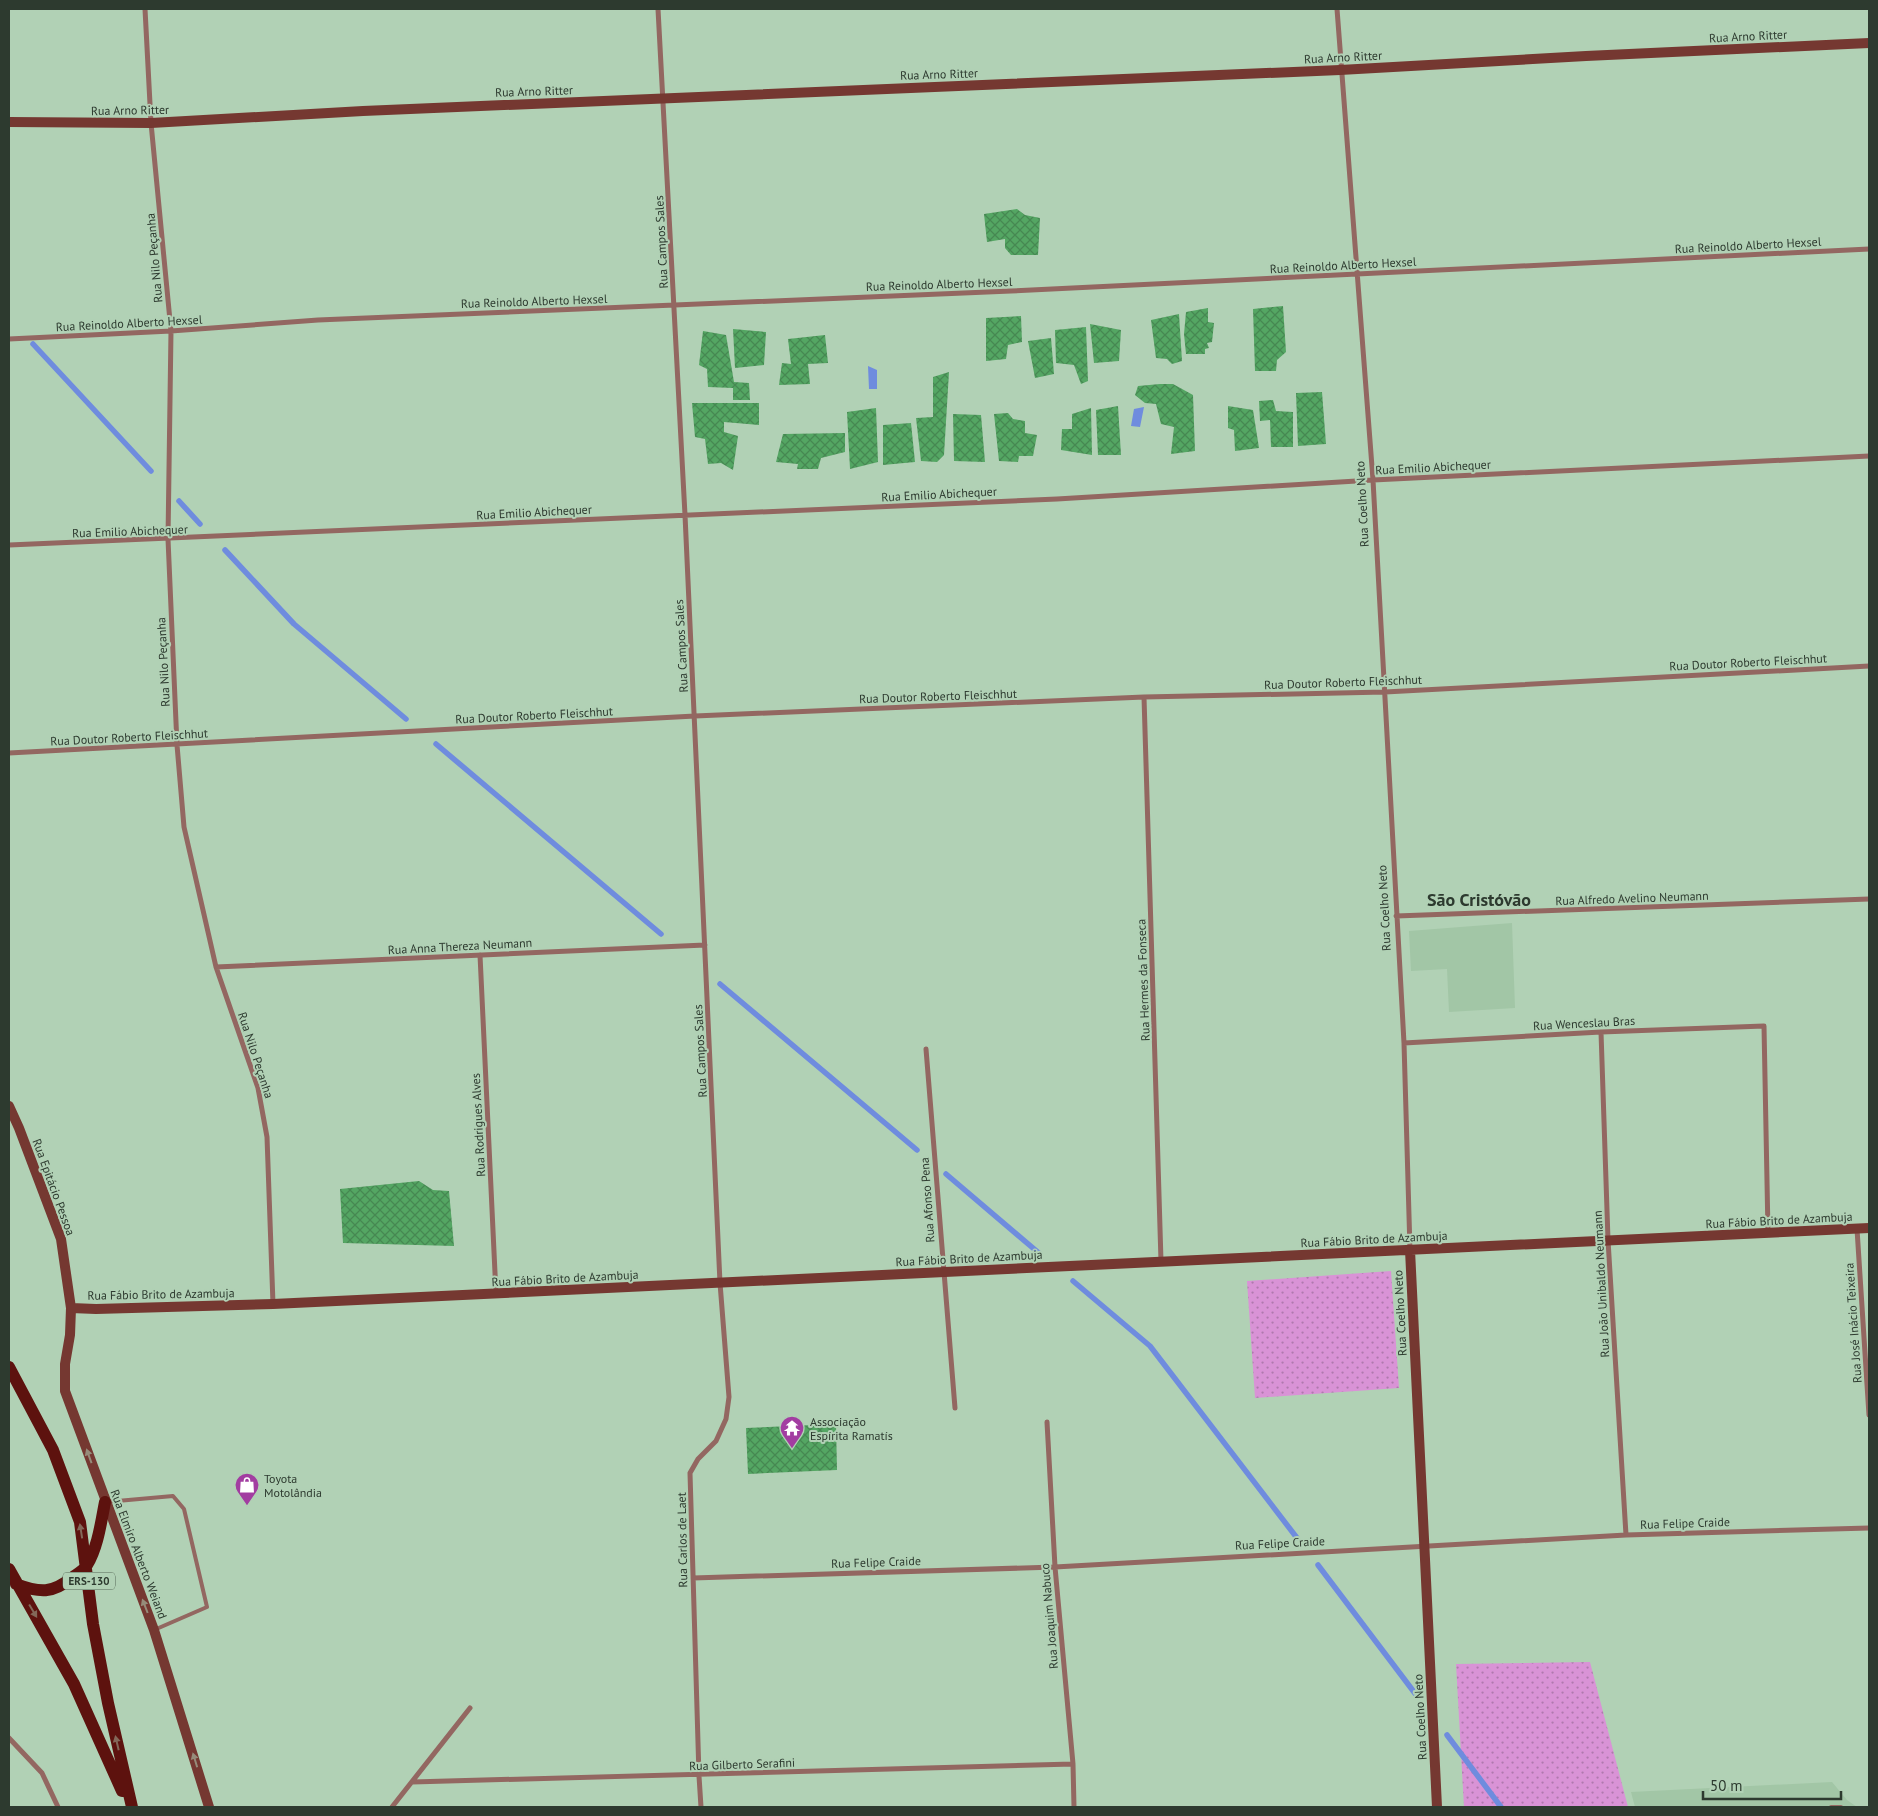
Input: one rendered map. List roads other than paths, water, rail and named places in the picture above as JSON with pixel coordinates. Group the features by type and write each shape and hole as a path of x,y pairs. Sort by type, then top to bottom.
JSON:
{"main road":[{"name":"ERS-130","path":"10,1371 53,1450 80,1522 96,1641 130,1807"},
{"path":"12,1584 34,1591 51,1590 63,1585 87,1566 94,1548 106,1502"},
{"name":"ERS-130","path":"9,1569 12,1584 74,1684 130,1807"}],"street":[{"name":"Rua Nilo Peçanha","path":"145,9 151,123 171,331 168,539 177,745 184,827 216,967 258,1088 267,1137 273,1304"},
{"name":"Rua Campos Sales","path":"658,9 695,716 720,1283"},
{"name":"Rua Coelho Neto","path":"1337,9 1340,70 1358,274 1373,480 1385,692 1404,1043 1410,1250 1437,1807"},
{"name":"Rua Arno Ritter","path":"9,122 151,123 663,98 1340,70 1596,55 1869,43"},
{"name":"Rua Reinoldo Alberto Hexsel","path":"9,339 171,331 318,320 1011,291 1869,249"},
{"name":"Rua Emilio Abichequer","path":"9,546 1047,499 1373,480 1869,456"},
{"name":"Rua Doutor Roberto Fleischhut","path":"9,753 695,716 1144,697 1385,692 1869,666"},
{"name":"Rua Hermes da Fonseca","path":"1144,697 1161,1262"},
{"name":"Rua Alfredo Avelino Neumann","path":"1396,916 1869,899"},
{"name":"Rua Anna Thereza Neumann","path":"216,967 705,945"},
{"name":"Rua Rodrigues Alves","path":"480,955 496,1294"},
{"name":"Rua Wenceslau Bras","path":"1404,1043 1601,1032 1764,1026 1768,1232"},
{"name":"Rua João Unibaldo Neumann","path":"1601,1032 1608,1240 1626,1535"},
{"name":"Rua Afonso Pena","path":"926,1049 955,1408"},
{"name":"Rua Epitácio Pessoa","path":"9,1106 61,1240 71,1308"},
{"name":"Rua Fábio Brito de Azambuja","path":"71,1308 273,1304 1869,1228"},
{"name":"Rua José Inácio Teixeira","path":"1857,1229 1869,1415"},
{"name":"Rua Carlos de Laet","path":"701,1807 698,1776 690,1473 698,1459 716,1441 726,1420 729,1396 720,1283"},
{"name":"Rua Elmiro Alberto Weiand","path":"71,1308 70,1335 64,1364 65,1391 154,1630 208,1807"},
{"name":"Rua Joaquim Nabuco","path":"1047,1422 1055,1567 1073,1764 1074,1807"},
{"name":"Rua Felipe Craide","path":"693,1578 1055,1567 1626,1535 1869,1528"},
{"path":"392,1807 470,1708"},
{"path":"9,1738 42,1773 58,1807"},
{"name":"Rua Gilberto Serafini","path":"412,1782 698,1776 1073,1764"}],"lane":[{"path":"106,1502 173,1496 184,1509 207,1607 154,1630"},
{"path":"1831,1807 1841,1807"}],"water":[{"path":"868,366 877,370 877,389 869,389"},
{"path":"1144,407 1140,427 1131,426 1134,409"}],"waterway":[{"path":"33,344 151,471"},
{"path":"179,501 200,524"},
{"path":"225,550 294,624 406,719"},
{"path":"436,744 661,934"},
{"path":"720,984 917,1150"},
{"path":"946,1174 1040,1254"},
{"path":"1073,1281 1150,1346 1297,1538"},
{"path":"1318,1565 1417,1696"},
{"path":"1447,1735 1501,1807"}],"place":[{"name":"Associação Espírita Ramatís","path":"792,1449"},
{"name":"Toyota Motolândia","path":"247,1506"}],"district":[{"name":"São Cristóvão","path":"1479,899"}]}
